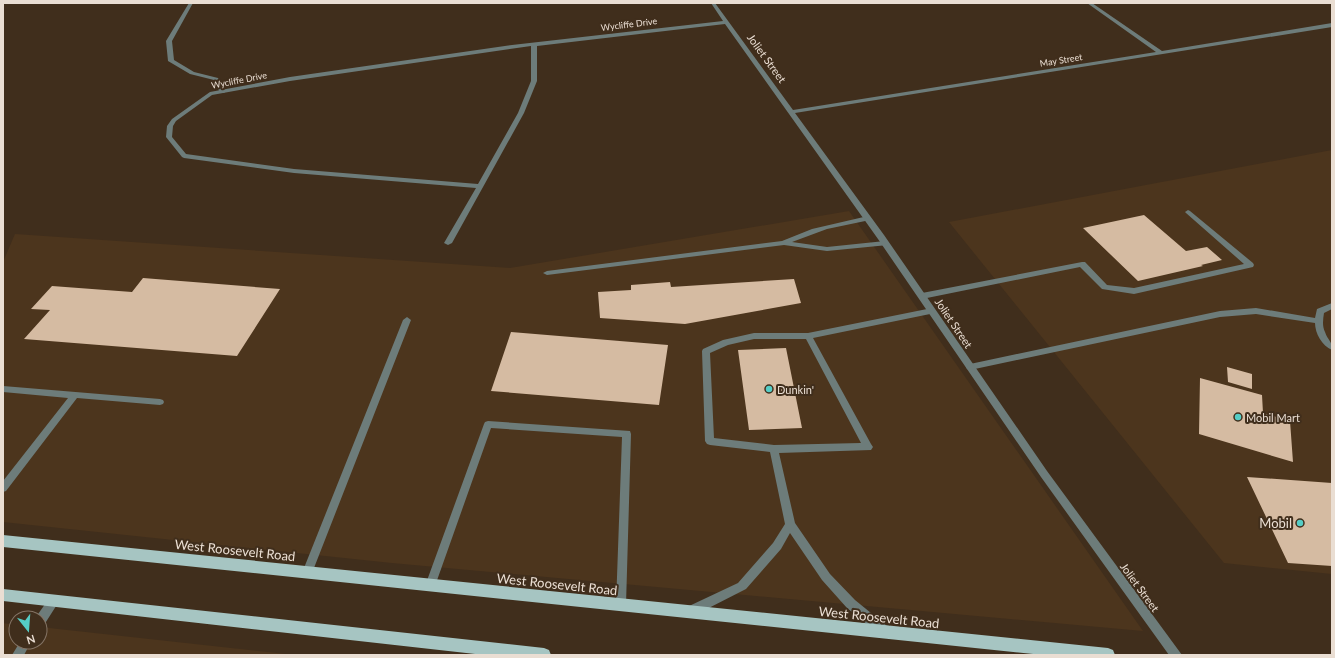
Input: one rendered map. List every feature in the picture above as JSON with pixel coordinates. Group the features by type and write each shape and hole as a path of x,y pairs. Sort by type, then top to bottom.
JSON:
{"main road":[{"name":"West Roosevelt Road","path":"3,541 1108,655"},
{"path":"3,595 544,655"}],"street":[{"path":"191,3 169,41 171,61 192,73 216,79 222,92"},
{"name":"Joliet Street","path":"713,3 868,218 1044,474 1176,655"},
{"path":"1089,3 1162,53"},
{"name":"Wycliffe Drive","path":"480,186 324,175 248,166 184,156 169,137 170,126 174,120 210,94 298,78 534,44 727,22"},
{"name":"May Street","path":"792,112 1332,25"},
{"path":"448,243 521,114 534,81 534,44"},
{"path":"922,296 1082,264 1105,287 1134,291 1250,264 1188,212"},
{"path":"784,244 799,235 815,230 868,218"},
{"path":"547,273 784,244 827,249 885,243"},
{"path":"1332,306 1320,311 1317,324 1323,339 1332,347"},
{"path":"808,336 868,447 774,449 710,441 706,351 726,342 754,336 808,336 932,311"},
{"path":"970,367 1220,314 1256,311 1318,321"},
{"path":"307,573 407,320"},
{"path":"3,390 160,402"},
{"path":"3,488 74,396"},
{"path":"430,586 488,424 627,434 621,605"},
{"path":"774,449 790,524 826,577 851,604 885,632"},
{"path":"690,612 742,586 776,546 790,524"},
{"path":"47,610 54,600"}],"shaded area":[{"path":"1332,150 1332,574 1224,563 949,222"},
{"path":"849,211 1143,631 392,563 3,522 3,262 15,234 510,268"},
{"path":"3,623 8,624 8,650 48,650 48,628 295,655 3,655"}],"building":[{"path":"1144,215 1186,251 1207,247 1222,260 1201,265 1203,266 1138,281 1083,228"},
{"path":"143,278 280,289 237,356 24,339 50,310 31,309 52,286 132,292"},
{"path":"794,279 801,303 685,324 600,318 598,292 631,290 631,285 670,282 671,287"},
{"path":"511,332 668,345 659,405 491,391"},
{"name":"Dunkin'","path":"786,348 802,428 749,430 738,350"},
{"path":"1227,367 1252,374 1252,389 1228,382"},
{"name":"Mobil Mart","path":"1200,378 1262,395 1263,413 1290,421 1293,462 1199,434"},
{"name":"Mobil","path":"1247,477 1332,483 1332,566 1288,563"}],"place":[{"name":"Dunkin'","path":"769,389"},
{"name":"Mobil Mart","path":"1238,417"},
{"name":"Mobil","path":"1300,523"}]}
